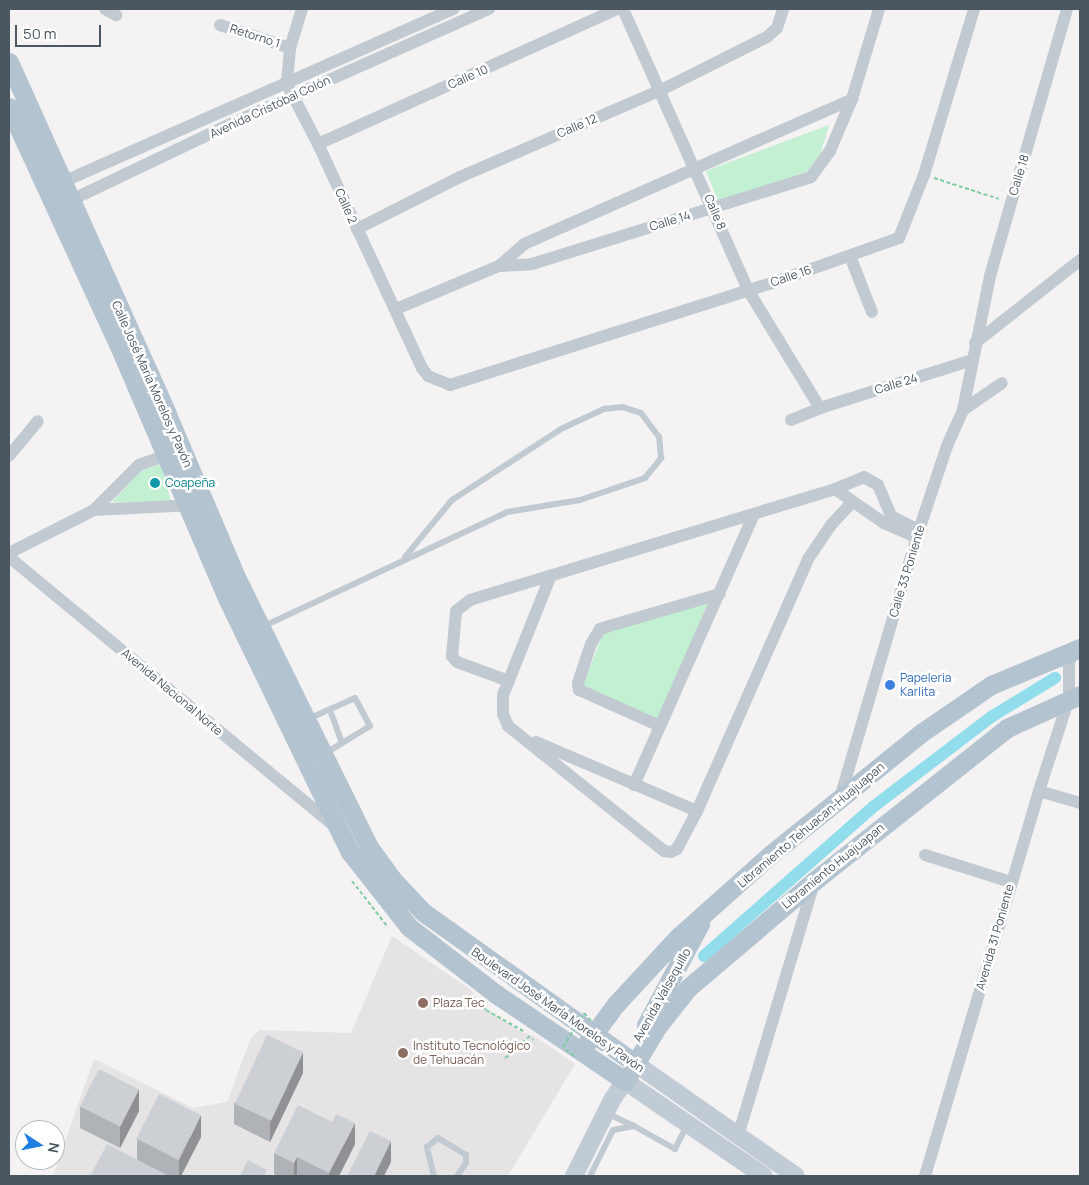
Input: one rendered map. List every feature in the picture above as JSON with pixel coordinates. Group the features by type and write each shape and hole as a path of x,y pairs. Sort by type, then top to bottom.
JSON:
{"main road":[{"name":"Calle José María Morelos y Pavón","path":"9,62 53,186"},
{"name":"Calle José María Morelos y Pavón","path":"9,107 62,205 174,452 194,504 252,630 336,828"},
{"name":"Calle José María Morelos y Pavón","path":"252,630 308,719 350,813"},
{"name":"Libramiento Tehuacan-Huajuapan","path":"578,1054 593,1028 658,956 770,855 969,698 991,685 1076,650"},
{"name":"Libramiento Huajuapan","path":"632,1061 688,988 814,881 1007,728 1073,693"},
{"name":"Boulevard José María Morelos y Pavón","path":"350,813 392,879 423,912 593,1028 632,1061 796,1176"},
{"name":"Boulevard José María Morelos y Pavón","path":"336,828 364,872 409,927 578,1054 621,1078 764,1176"},
{"name":"Avenida Valsequillo","path":"621,1078 632,1061 673,975 706,914"},
{"path":"673,975 688,988"},
{"path":"574,1176 609,1107 612,1088 621,1078"}],"street":[{"path":"287,84 290,48 302,9"},
{"name":"Avenida Cristóbal Colón","path":"62,205 294,95 489,9"},
{"name":"Calle 10","path":"318,144 618,9"},
{"name":"Calle 8","path":"623,9 696,169 748,290 820,408"},
{"name":"Calle 12","path":"357,229 460,177 659,91 767,37 777,28 783,9"},
{"name":"Calle 14","path":"499,266 532,264 811,177 830,151 852,99 879,9"},
{"name":"Calle 16","path":"450,385 748,290 900,238 924,175 974,9"},
{"name":"Calle 18","path":"976,343 1011,202 1068,9"},
{"path":"449,11 452,25"},
{"name":"Avenida Cristóbal Colón","path":"53,186 449,11"},
{"name":"Retorno 1","path":"220,25 290,48"},
{"name":"Calle 2","path":"287,84 318,144 422,368 428,376 450,385"},
{"name":"Calle 14","path":"396,309 499,266 524,244 852,99"},
{"path":"850,256 872,312"},
{"path":"976,343 1080,260"},
{"name":"Calle 33 Poniente","path":"840,799 859,726 918,534 947,446 963,410 976,343"},
{"name":"Calle 24","path":"791,420 820,408 972,360"},
{"path":"963,410 1002,383"},
{"path":"9,456 38,421"},
{"path":"9,553 94,510 139,465 174,452"},
{"path":"509,681 456,662 452,656 456,611 470,600 869,478 878,485 888,520"},
{"path":"835,489 852,502 918,534"},
{"path":"551,575 503,695 503,714 508,726 664,851 677,849 697,811 808,560 830,526 852,502"},
{"path":"94,510 194,504"},
{"path":"634,785 754,514"},
{"name":"Avenida Nacional Norte","path":"9,557 336,828"},
{"path":"660,726 579,690 578,683 591,644 600,629 719,594"},
{"path":"1073,693 1076,650"},
{"name":"Avenida 31 Poniente","path":"924,1176 1039,790 1073,693"},
{"path":"521,736 697,811"},
{"path":"1039,790 1080,803"},
{"path":"925,855 1012,882"},
{"path":"738,1136 814,881"}],"lane":[{"path":"252,630 405,557 507,512 580,500 645,478 661,458 659,437 641,413 623,407 604,409 562,429 452,500 405,557"},
{"path":"308,719 355,698 370,726 325,754"},
{"path":"330,710 342,743"},
{"path":"609,1107 634,1126 675,1149 687,1123"},
{"path":"590,1176 613,1130 634,1126"},
{"path":"434,1176 427,1147 438,1138 466,1155 466,1163 457,1176"}],"path":[{"path":"924,175 1011,202"},
{"path":"578,1054 563,1047 584,1013 593,1028"}],"shaded area":[{"name":"Instituto Tecnológico de Tehuacán","path":"392,936 471,990 481,1006 522,1032 536,1037 575,1064 508,1176 53,1176 55,1170 65,1170 65,1142 94,1059 193,1108 227,1102 250,1040 259,1030 351,1033"}],"green space":[{"path":"829,125 816,169 718,201 706,171"},
{"path":"161,464 171,501 144,504 112,502 141,471"},
{"path":"709,600 658,722 582,688 604,631"}],"building":[{"path":"267,1035 303,1052 271,1121 235,1104"},
{"path":"99,1069 139,1089 120,1127 80,1106"},
{"path":"159,1094 201,1115 178,1160 136,1139"},
{"path":"298,1105 332,1122 336,1114 355,1123 329,1173 297,1157 294,1163 274,1153"},
{"path":"370,1131 391,1141 374,1176 347,1176"},
{"path":"107,1144 169,1176 90,1176"},
{"path":"248,1160 267,1170 264,1176 240,1176"}],"waterway":[{"path":"704,956 873,807 991,717 1055,678"}],"place":[{"name":"Coapeña","path":"155,483"},
{"name":"Papeleria Karlita","path":"890,685"},
{"name":"Plaza Tec","path":"423,1003"},
{"name":"Instituto Tecnológico de Tehuacán","path":"403,1053"}]}
